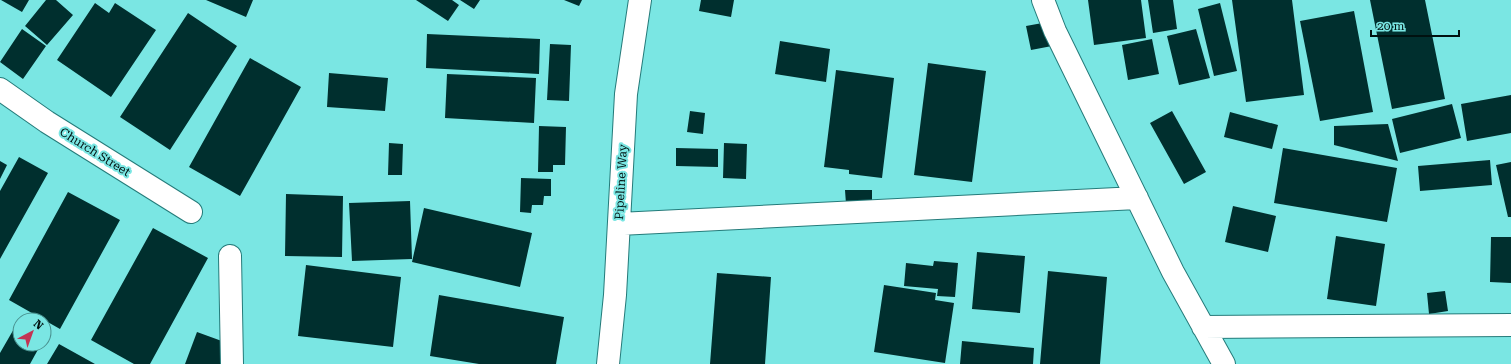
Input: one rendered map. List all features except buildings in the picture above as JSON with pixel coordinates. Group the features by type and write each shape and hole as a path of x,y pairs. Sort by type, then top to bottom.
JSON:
{"street":[{"name":"Pipeline Way","path":"608,364 615,296 626,94 640,0"},
{"path":"1043,0 1055,31 1173,272 1224,364"},
{"name":"Church Street","path":"0,90 47,122 191,212"},
{"path":"619,224 1137,198"},
{"path":"230,256 232,364"},
{"path":"1203,326 1511,325"}]}
